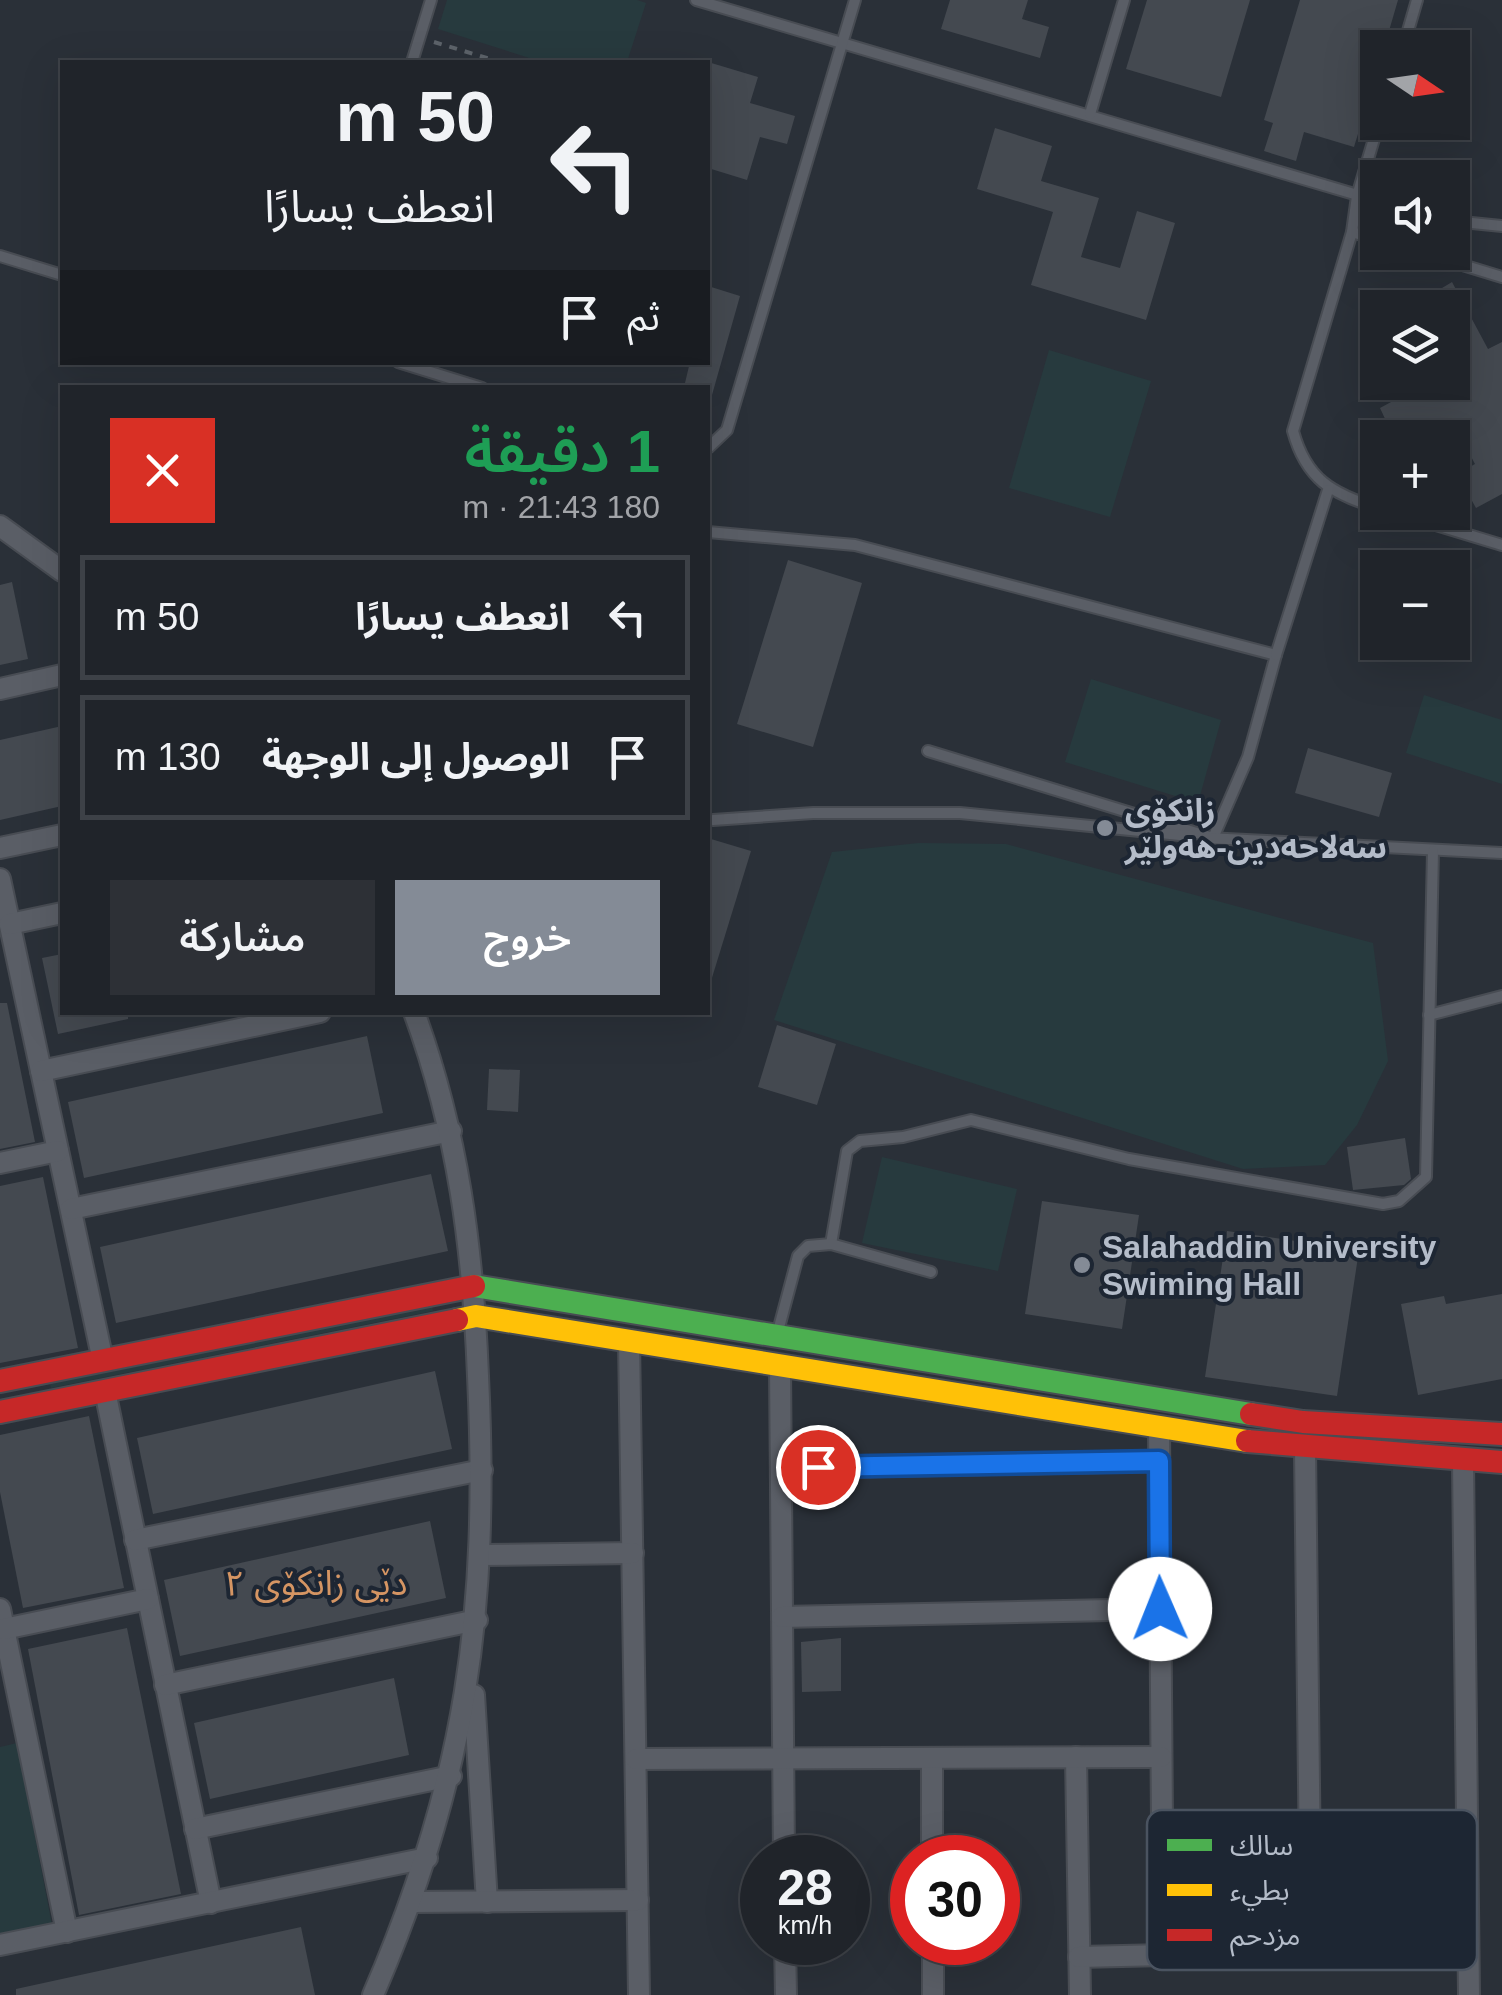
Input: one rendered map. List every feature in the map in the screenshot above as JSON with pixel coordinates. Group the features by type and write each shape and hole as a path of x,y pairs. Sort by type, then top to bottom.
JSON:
{"street":[{"path":"3,530 60,569"},
{"path":"0,689 60,675"},
{"path":"0,848 60,836"},
{"path":"0,879 104,1360"},
{"path":"10,924 60,913"},
{"path":"41,1071 306,1015"},
{"path":"373,1995 413,1902 451,1776 477,1620 482,1554 474,1286 451,1131 415,1015"},
{"path":"71,1209 451,1131"},
{"path":"0,1163 58,1151"},
{"path":"0,1382 474,1286 1303,1422 1502,1434"},
{"path":"0,1412 476,1316 1304,1449 1502,1462"},
{"path":"630,1340 639,1995"},
{"path":"780,1366 784,1835"},
{"path":"28,1376 34,1405"},
{"path":"1029,1406 1036,1378"},
{"path":"105,1391 211,1902"},
{"path":"1159,1428 1162,1810"},
{"path":"1304,1449 1309,1810"},
{"path":"781,1468 1159,1461"},
{"path":"1462,1461 1466,1810"},
{"path":"136,1540 482,1470"},
{"path":"482,1554 633,1553"},
{"path":"67,1932 2,1619 148,1599"},
{"path":"782,1616 1160,1609"},
{"path":"165,1685 477,1620"},
{"path":"471,1658 487,1902"},
{"path":"0,1719 22,1715"},
{"path":"1076,1757 1080,1995"},
{"path":"636,1759 1162,1757"},
{"path":"932,1758 932,1835"},
{"path":"195,1829 451,1776"},
{"path":"0,1945 427,1858"},
{"path":"413,1902 638,1900"},
{"path":"1080,1957 1147,1955"},
{"path":"785,1965 786,1995"},
{"path":"933,1965 933,1995"},
{"path":"1468,1970 1469,1995"}],"lane":[{"path":"413,60 431,0"},
{"path":"696,0 1360,197"},
{"path":"710,446 726,430 855,0"},
{"path":"1090,114 1124,0"},
{"path":"1408,30 1417,0"},
{"path":"1360,502 1328,490 1300,456 1292,431 1352,232 1357,196 1374,140"},
{"path":"1470,223 1502,226"},
{"path":"1352,232 1360,234"},
{"path":"0,256 60,274"},
{"path":"1470,267 1502,277"},
{"path":"408,365 472,385"},
{"path":"1214,838 1248,757 1328,490"},
{"path":"1452,530 1502,545"},
{"path":"710,532 856,546 1276,654"},
{"path":"928,751 1214,838"},
{"path":"713,820 813,813 960,813 1214,838 1502,853"},
{"path":"831,1244 846,1151 860,1142 971,1120 1129,1159 1383,1204 1399,1201 1426,1177 1433,852"},
{"path":"1430,1015 1502,996"},
{"path":"777,1336 798,1256 808,1246 831,1244 931,1272"}],"path":[{"path":"420,38 493,60"}],"green space":[{"path":"447,0 646,3 628,60 536,60 438,29"},
{"path":"1049,350 1151,381 1110,517 1009,488"},
{"path":"1091,679 1221,720 1198,803 1065,762"},
{"path":"1424,695 1502,720 1502,784 1406,753"},
{"path":"919,843 1006,844 1373,943 1388,1061 1357,1125 1325,1165 1243,1169 774,1020 832,852"},
{"path":"882,1157 1017,1189 998,1271 862,1243"},
{"path":"432,1306 433,1311 51,1388 50,1384"},
{"path":"17,1743 53,1930 0,1941 0,1747"}],"building":[{"path":"950,0 1028,0 1022,19 1049,27 1040,58 941,29"},
{"path":"1147,0 1250,0 1221,97 1126,69"},
{"path":"1300,0 1398,0 1389,30 1360,30 1360,127 1354,147 1304,132 1296,161 1264,151 1273,123 1264,120"},
{"path":"710,63 758,77 750,103 795,116 787,144 760,137 747,180 710,169"},
{"path":"995,128 1052,146 1041,181 1099,198 1081,257 1120,268 1137,211 1175,223 1146,320 1031,285 1053,212 977,189"},
{"path":"1452,282 1456,290 1439,290"},
{"path":"710,287 740,296 712,395 710,385 685,383 689,365 710,365"},
{"path":"1470,316 1488,349 1502,342 1502,494 1476,508 1470,497 1470,467 1475,464 1470,455 1470,420 1386,420 1380,408 1395,400 1470,400"},
{"path":"788,560 862,583 813,747 737,724"},
{"path":"12,582 28,659 0,665 0,585"},
{"path":"60,726 60,806 0,820 0,740"},
{"path":"1308,748 1392,773 1379,817 1295,793"},
{"path":"711,839 751,851 711,981 710,981"},
{"path":"60,954 60,1015 128,1015 128,1019 58,1034 42,958"},
{"path":"0,1003 7,1003 35,1142 0,1149"},
{"path":"777,1025 836,1044 817,1105 758,1087"},
{"path":"367,1036 383,1113 84,1178 68,1102"},
{"path":"489,1069 520,1070 518,1112 487,1110"},
{"path":"1405,1138 1411,1179 1404,1185 1353,1190 1347,1147"},
{"path":"431,1174 448,1251 116,1323 100,1247"},
{"path":"43,1177 78,1348 0,1363 0,1186"},
{"name":"Salahaddin University Swiming Hall","path":"1042,1201 1139,1215 1122,1329 1025,1314"},
{"path":"1227,1231 1359,1250 1337,1396 1205,1377"},
{"path":"1502,1294 1502,1379 1418,1395 1401,1304 1444,1296 1446,1304"},
{"path":"435,1371 452,1449 153,1514 137,1438"},
{"path":"89,1416 124,1588 23,1608 0,1492 0,1435"},
{"path":"430,1521 446,1598 180,1656 164,1580"},
{"path":"127,1628 181,1894 79,1915 28,1649"},
{"path":"841,1638 841,1691 802,1692 801,1642"},
{"path":"394,1678 409,1755 210,1799 194,1723"},
{"path":"301,1927 315,1995 16,1995 16,1989"}],"traffic: fast":[{"path":"474,1286 1251,1414"}],"traffic: slow":[{"path":"457,1320 476,1316 1247,1441"}],"traffic: jam":[{"path":"0,1381 474,1286"},
{"path":"0,1412 457,1320"},
{"path":"1251,1414 1303,1422 1502,1434"},
{"path":"1247,1441 1502,1462"}],"place":[{"name":"زانکۆی سەلاحەدین-هەولێر","path":"1105,828"},
{"name":"Salahaddin University Swiming Hall","path":"1082,1265"}],"district":[{"name":"دێی زانکۆی ٢","path":"316,1582"}],"route":[{"path":"818,1467 1159,1461 1160,1609"}]}
